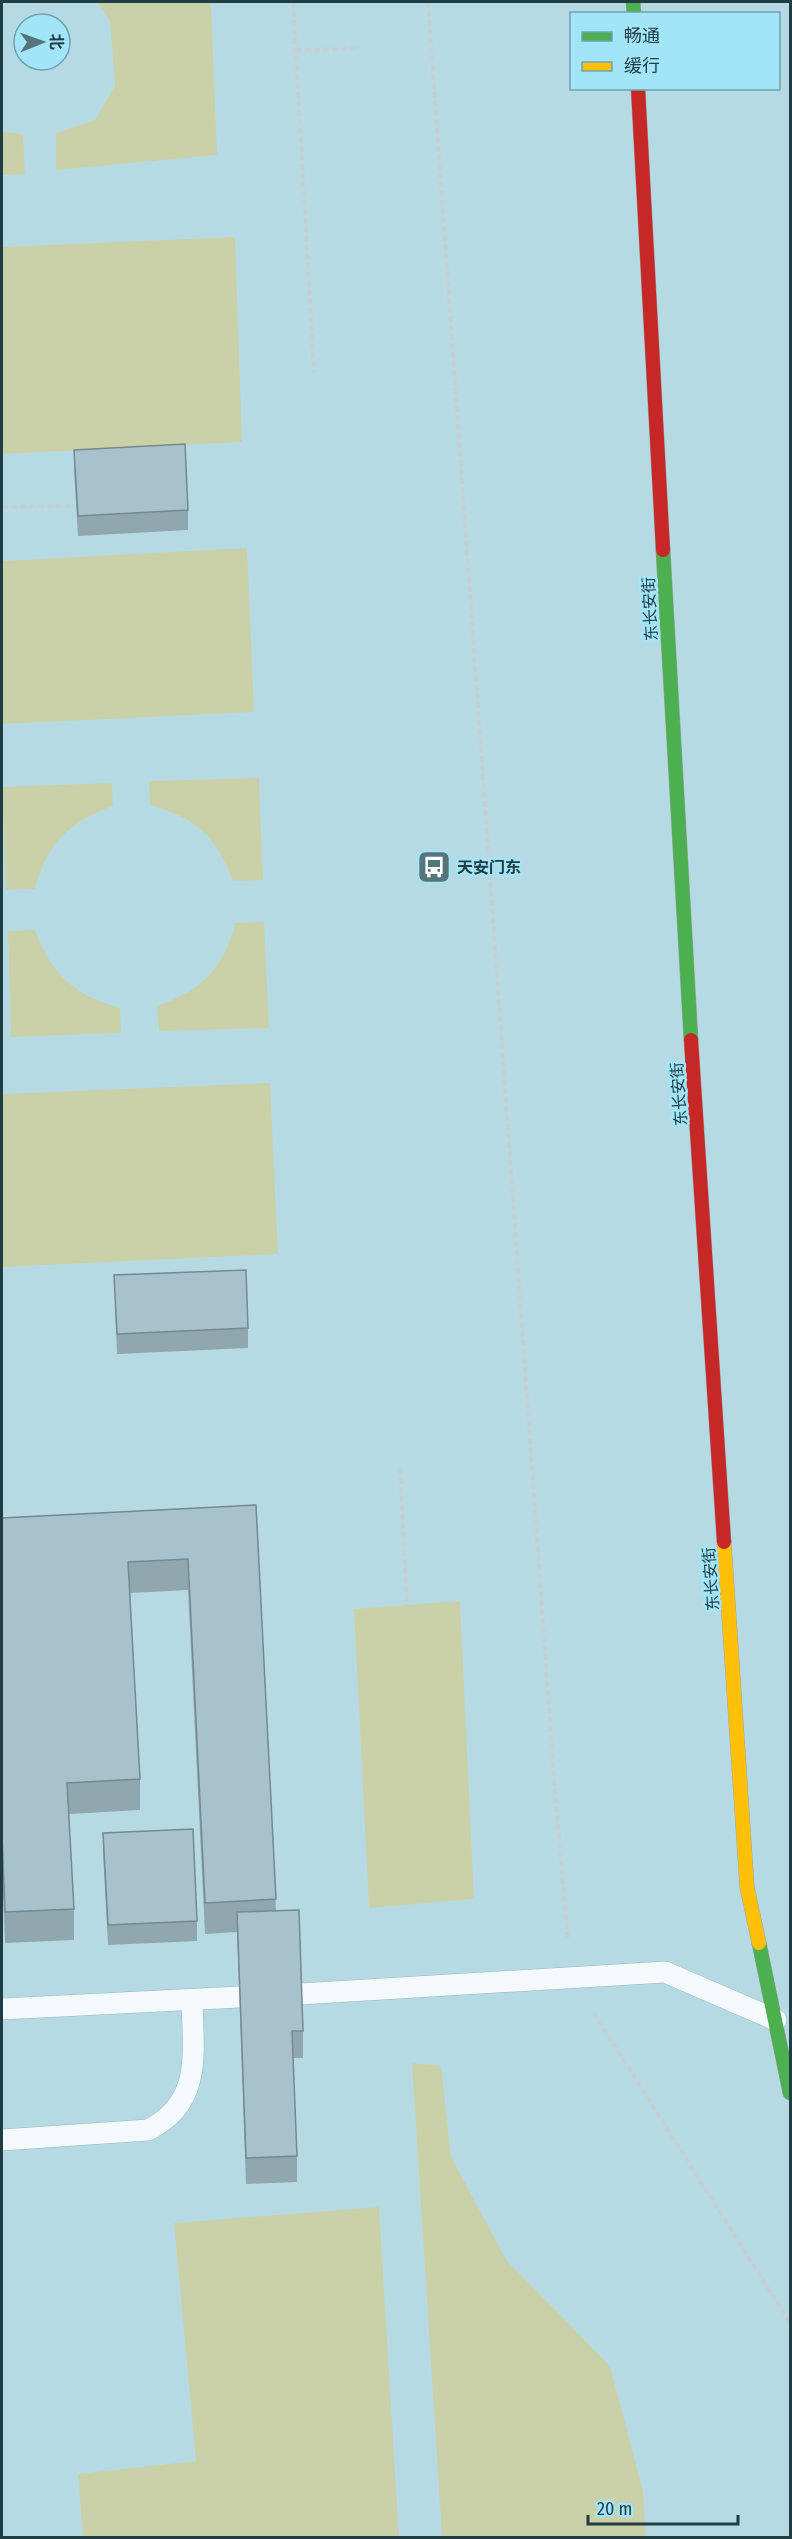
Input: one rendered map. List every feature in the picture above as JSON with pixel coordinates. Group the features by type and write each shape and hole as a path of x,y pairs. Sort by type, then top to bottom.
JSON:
{"highway":[{"name":"东长安街","path":"638,90 679,851 747,1887 790,2093"}],"lane":[{"path":"300,1994 665,1972 776,2020"},
{"path":"2,2009 239,1997"},
{"path":"2,2140 148,2130 163,2123 182,2103 190,2081 193,2056 192,2000"}],"path":[{"path":"293,2 314,372"},
{"path":"428,2 555,1792 572,1978 790,2323"},
{"path":"296,50 360,48"},
{"path":"2,507 74,506"},
{"path":"400,1469 407,1605"}],"green space":[{"path":"97,2 211,2 217,155 56,170 56,133 95,120 115,86 110,21"},
{"path":"2,132 23,134 25,174 2,175"},
{"path":"235,237 242,442 2,454 2,247"},
{"path":"247,548 254,712 2,724 2,561"},
{"path":"259,778 263,880 233,881 219,852 202,831 180,816 150,805 149,781"},
{"path":"112,783 113,806 84,819 62,836 46,859 35,889 6,890 2,787"},
{"path":"264,922 269,1028 159,1031 157,1006 187,993 208,976 224,953 236,923"},
{"path":"35,930 49,959 67,981 90,997 120,1008 121,1033 11,1037 8,931"},
{"path":"270,1083 278,1254 2,1267 2,1094"},
{"path":"460,1601 474,1899 369,1908 354,1609"},
{"path":"412,2063 441,2066 451,2157 507,2261 610,2366 643,2491 646,2537 442,2537"},
{"path":"379,2207 399,2537 83,2537 78,2474 196,2461 174,2223"}],"building":[{"path":"185,444 188,510 78,516 74,450"},
{"path":"246,1270 248,1328 117,1334 114,1275"},
{"path":"256,1505 276,1899 205,1903 188,1559 128,1562 140,1779 67,1783 74,1909 5,1912 2,1834 2,1518"},
{"path":"193,1829 197,1921 108,1925 103,1833"},
{"path":"299,1910 303,2031 292,2031 297,2156 246,2158 237,1912"}],"traffic: fast":[{"path":"633,2 634,12"},
{"path":"663,550 691,1040"},
{"path":"759,1943 790,2093"}],"traffic: slow":[{"path":"724,1542 747,1887 759,1943"}],"traffic: jam":[{"path":"638,90 663,550"},
{"path":"691,1040 724,1542"}],"place":[{"name":"天安门东","path":"434,867"}]}
